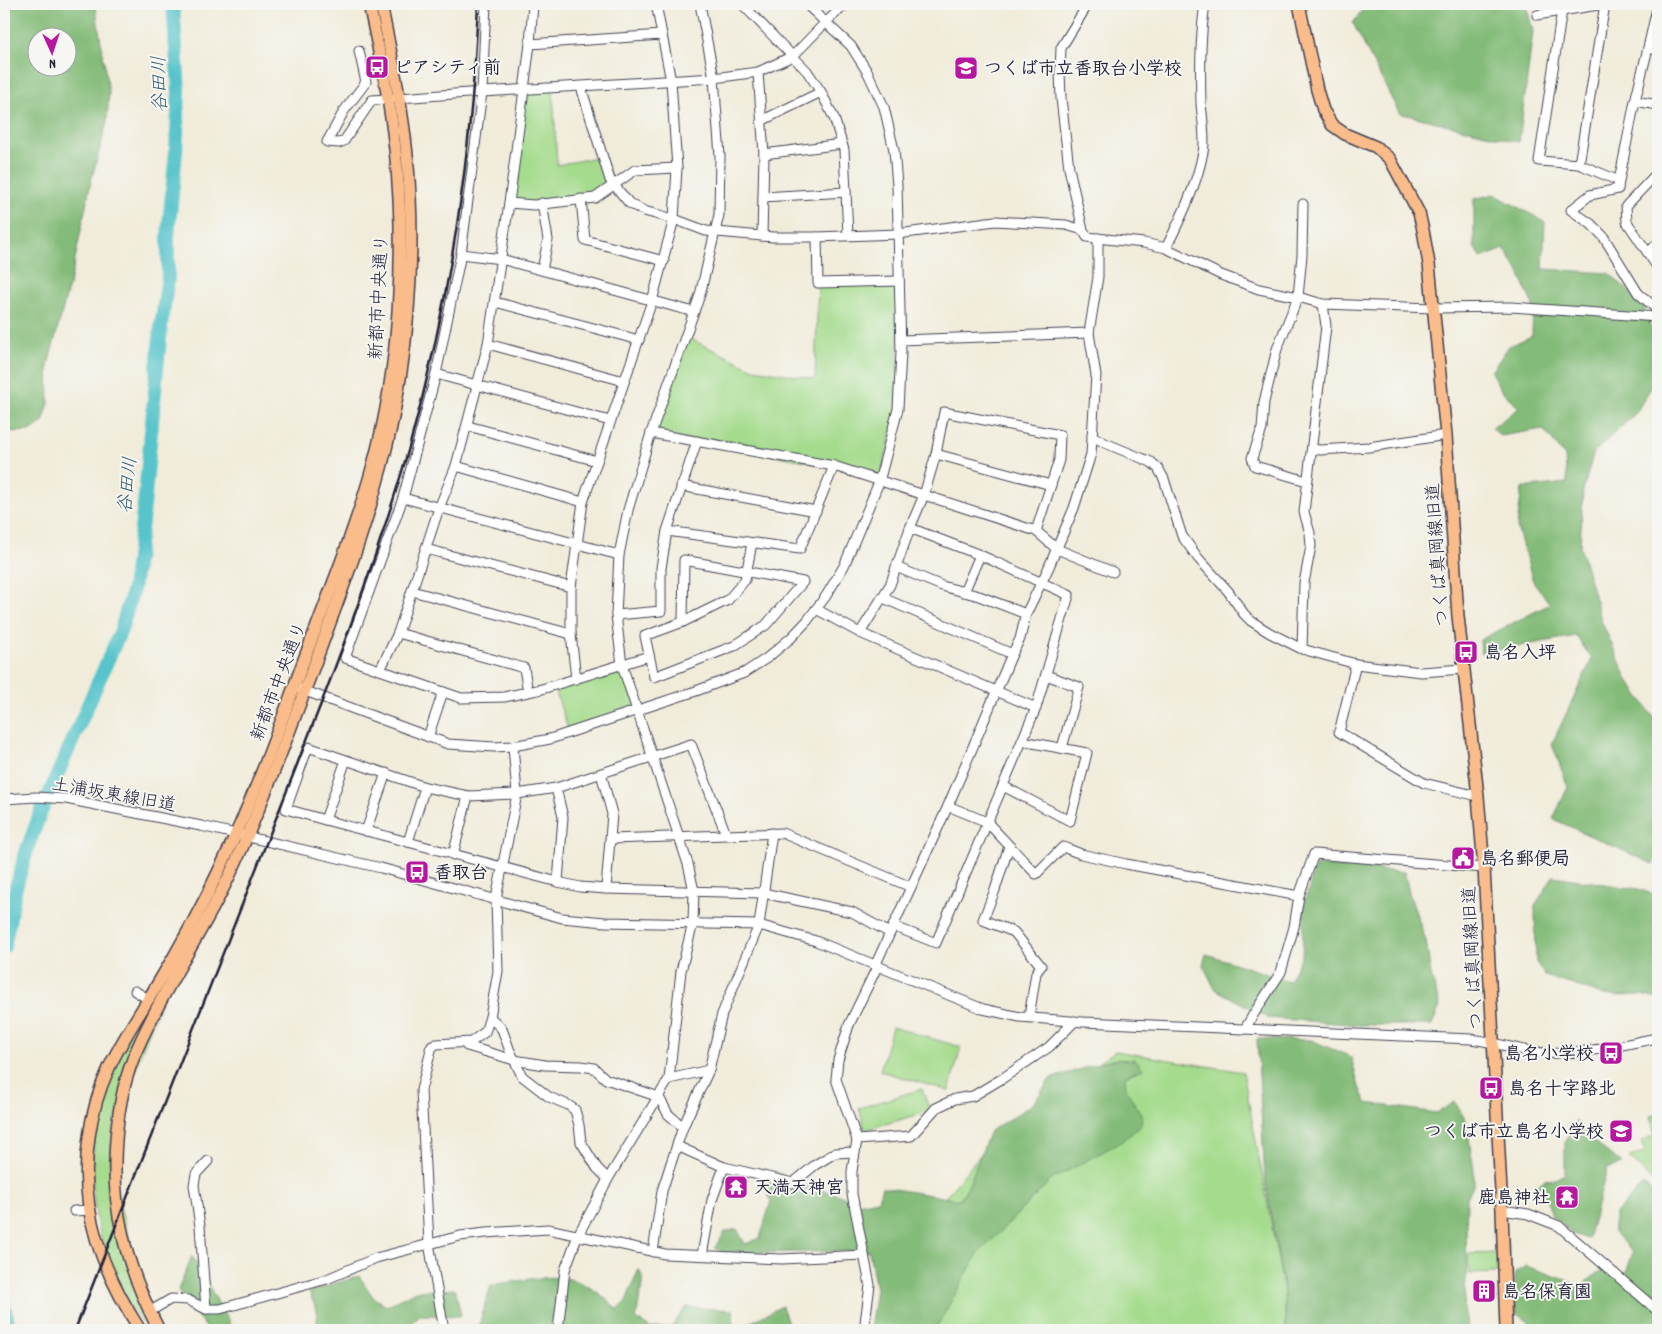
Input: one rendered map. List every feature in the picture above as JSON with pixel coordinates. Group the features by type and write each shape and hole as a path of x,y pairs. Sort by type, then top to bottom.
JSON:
{"main road":[{"name":"新都市中央通り","path":"369,4 394,98"},
{"name":"新都市中央通り","path":"159,1330 149,1312 122,1233 118,1211 115,1157 118,1122 124,1087 136,1049 220,896 241,835 300,689 374,463 385,414 397,323 400,247 394,98 381,4"},
{"name":"つくば真岡線旧道","path":"1299,4 1316,90 1327,118 1332,125 1345,134 1384,152 1390,159 1419,214 1424,230 1446,435 1455,578 1484,868 1494,1042 1506,1330"},
{"name":"新都市中央通り","path":"140,1330 119,1296 106,1269 90,1210 87,1155 95,1105 101,1084 114,1054 148,1000 241,835"}],"street":[{"path":"486,4 482,92 460,254 436,374 403,498 345,658 461,698 504,697 528,692 649,656"},
{"path":"380,670 398,633 439,508 456,466 488,344 524,90 533,4"},
{"path":"576,679 570,634 571,587 583,502 652,301 674,219 677,168 671,81 656,4"},
{"path":"558,1330 565,1270 578,1235 608,1179 669,1079 682,971 693,923 694,891 679,837 622,665 616,615 618,555 628,510 651,433 700,295 719,215 720,156 714,78 700,4"},
{"path":"742,4 807,71 821,92 834,118 842,144 848,236"},
{"path":"300,689 448,744 494,747 513,746 550,739 637,711 744,673 767,658 792,637 816,609 844,566 880,482 898,409 901,340 894,150 884,107 868,73 851,46 806,4"},
{"path":"359,51 366,82 344,112 327,142 339,143 344,141 372,100 714,78 758,72 793,56 846,4"},
{"path":"1088,4 1061,48 1060,72 1069,168 1083,230 1087,237 1144,243 1166,248 1221,275 1259,289 1323,304 1433,308 1511,307 1658,317"},
{"path":"1166,248 1178,225 1196,178 1204,150 1200,79 1204,4"},
{"path":"1537,15 1561,7 1605,4 1579,164"},
{"path":"1658,4 1635,101 1618,189 1590,196 1571,210 1591,224 1603,236 1638,293 1658,310"},
{"path":"1561,7 1539,161 1579,164 1619,181"},
{"path":"530,44 662,35"},
{"path":"1648,48 1658,50"},
{"path":"758,72 764,154 762,236"},
{"path":"581,87 610,180 628,203 706,231 762,236 848,236 898,234 995,221 1066,225 1083,230"},
{"path":"761,121 821,92"},
{"path":"1635,101 1658,105"},
{"path":"764,154 842,144"},
{"path":"509,203 534,205 595,198 635,170 677,168"},
{"path":"1658,172 1626,206 1627,222 1658,268"},
{"path":"763,197 846,192"},
{"path":"581,199 585,240 664,261"},
{"path":"542,204 548,240 542,270"},
{"path":"1303,204 1302,255 1298,297 1277,349 1264,402 1262,429 1252,458 1255,466 1307,481"},
{"path":"817,237 818,283 899,281"},
{"path":"864,1330 870,1285 852,1194 852,1171 857,1140 836,1079 838,1060 849,1025 948,806 1020,639 1026,614 1057,549 1084,478 1091,454 1096,375 1090,333 1098,277 1098,238"},
{"path":"1648,253 1658,242"},
{"path":"460,254 501,260 542,270 694,312"},
{"path":"495,302 639,340"},
{"path":"1302,649 1304,583 1311,546 1310,533 1304,512 1326,326 1323,304"},
{"path":"901,340 1090,333"},
{"path":"488,344 624,381"},
{"path":"436,374 610,421"},
{"path":"860,633 883,598 924,495 936,454 944,412 1060,436 1059,460 1036,531"},
{"path":"468,426 597,461"},
{"path":"651,433 834,466 1036,531 1057,549 1113,572"},
{"path":"1312,449 1369,447 1446,435"},
{"path":"1092,436 1151,462 1158,468 1164,479 1182,536 1198,558 1228,591 1244,614 1270,634 1302,649 1356,664 1421,672 1464,669"},
{"path":"616,615 661,611 661,568 667,531 697,442"},
{"path":"936,454 1051,485"},
{"path":"456,466 583,502"},
{"path":"667,531 800,549 834,466"},
{"path":"681,486 816,511"},
{"path":"403,498 618,555"},
{"path":"726,834 691,744 556,788 517,794 468,796 425,787 308,747 286,808 453,855 580,887 763,893 852,912 892,929 936,943 1036,708 1069,595 980,555 910,528"},
{"path":"683,622 682,588 684,560 747,570 803,582 766,625 734,646 654,676 645,636 683,622 728,600 745,580 747,570 752,543"},
{"path":"426,549 571,587"},
{"path":"964,592 980,555"},
{"path":"896,567 942,586 1026,614"},
{"path":"412,591 570,634"},
{"path":"883,598 1012,654"},
{"path":"816,609 860,633 1036,708"},
{"path":"398,633 524,668 528,692"},
{"path":"1356,664 1339,732 1424,783 1478,796"},
{"path":"1046,675 1079,687 1062,748"},
{"path":"428,737 443,692"},
{"path":"1003,786 1070,821 1087,753 1022,740"},
{"path":"444,1330 429,1243 421,1090 431,1047 436,1044 471,1042 485,1032 490,1017 498,971 496,899 517,794 513,746"},
{"path":"325,820 346,760"},
{"path":"366,831 386,773"},
{"path":"601,773 612,814 606,889"},
{"path":"408,842 425,787"},
{"path":"556,788 562,817 558,882"},
{"path":"453,855 468,796"},
{"name":"土浦坂東線旧道","path":"4,799 36,797 66,799 241,835 381,868 562,918 759,925 816,941 972,1006 1029,1017 1075,1021 1461,1039 1494,1042 1523,1051 1560,1053 1658,1038"},
{"path":"948,806 987,822 1036,874 1063,847 1081,854 1126,864 1299,896"},
{"path":"653,1252 662,1191 683,1127 708,1070 722,1014 759,925 772,833"},
{"path":"610,839 782,833 911,887"},
{"path":"1010,846 983,920 1014,932 1041,966 1036,973 1029,1017"},
{"path":"1245,1029 1281,972 1294,927 1299,896 1314,854 1484,868"},
{"path":"135,991 148,1000"},
{"path":"490,1017 502,1029 522,1076 549,1097 575,1110 581,1142 597,1168 608,1179"},
{"path":"857,1140 910,1136 936,1108 955,1099 973,1096 1003,1078 1048,1047 1075,1021"},
{"path":"463,1042 467,1046 514,1060 545,1065 594,1068 606,1079 659,1097 668,1114 683,1127"},
{"path":"669,1079 708,1070"},
{"path":"677,1146 724,1167 793,1183 815,1165 835,1153 855,1152"},
{"path":"206,1309 200,1226 194,1185 196,1174 208,1161"},
{"path":"702,1255 712,1200 724,1167"},
{"path":"74,1211 90,1210"},
{"path":"1502,1210 1528,1214 1559,1226 1658,1311"},
{"path":"149,1312 171,1299 188,1300 206,1309 220,1309 327,1279 376,1258 412,1250 429,1243 460,1236 512,1231 548,1230 665,1254 782,1259 864,1255"}],"green space":[{"path":"4,4 95,4 109,93 107,122 91,181 72,274 48,365 49,403 43,422 30,431 4,432 7,334"},
{"path":"1368,4 1526,4 1533,31 1519,142 1399,113 1353,23"},
{"path":"553,88 557,165 603,156 614,185 595,198 509,203 524,90"},
{"path":"1494,194 1545,222 1543,269 1609,273 1643,304 1654,337 1658,375 1636,413 1594,452 1583,490 1580,547 1602,623 1628,680 1658,724 1658,855 1653,864 1553,819 1568,787 1552,744 1592,659 1576,636 1481,653 1480,640 1550,604 1533,581 1517,527 1522,488 1567,483 1565,456 1543,429 1500,436 1492,428 1519,408 1501,390 1491,372 1509,346 1532,336 1533,306 1518,270 1504,249 1481,258 1474,247 1474,199"},
{"path":"899,281 898,409 879,482 834,466 651,433 684,336 754,369 815,379 818,283"},
{"path":"622,665 637,711 569,733 554,686"},
{"path":"1316,865 1404,872 1410,896 1426,941 1431,975 1440,1006 1432,1025 1361,1025 1268,1018 1215,989 1203,965 1206,954 1289,981 1302,956 1304,904"},
{"path":"1553,876 1638,889 1658,896 1658,999 1641,995 1604,995 1545,976 1536,962 1535,906"},
{"path":"169,979 112,1131 110,1172 155,1330 146,1330 126,1299 113,1272 98,1226 92,1178 93,1154 104,1091 109,1076 128,1038"},
{"path":"892,1027 961,1047 949,1091 880,1071"},
{"path":"1257,1039 1311,1040 1351,1057 1359,1087 1366,1103 1437,1113 1455,1102 1466,1121 1474,1170 1474,1183 1467,1198 1467,1264 1464,1309 1468,1330 1286,1330 1284,1292 1265,1179"},
{"path":"1115,1051 1243,1072 1284,1292 1286,1330 900,1330 909,1242 998,1133"},
{"path":"1135,1059 1143,1069 1125,1076 1126,1089 1142,1116 1141,1125 1124,1140 1051,1180 977,1255 935,1330 870,1330 876,1289 869,1251 724,1253 715,1248 725,1232 737,1229 745,1244 760,1238 771,1201 765,1187 776,1172 858,1204 878,1200 882,1187 960,1200 970,1182 990,1131 1033,1104 1050,1079 1109,1060"},
{"path":"922,1089 930,1111 865,1130 859,1108"},
{"path":"1658,1115 1658,1187 1629,1157 1645,1153 1641,1141 1655,1135 1650,1116"},
{"path":"1576,1121 1592,1140 1622,1164 1607,1169 1588,1239 1573,1234 1552,1216 1546,1198 1533,1190 1544,1180 1556,1179 1565,1174 1565,1141"},
{"path":"1644,1184 1658,1199 1658,1330 1530,1330 1529,1322 1516,1313 1515,1273 1526,1266 1583,1286 1602,1271 1626,1274 1633,1252 1614,1233 1614,1214"},
{"path":"1497,1253 1498,1273 1469,1274 1468,1254"},
{"path":"192,1256 233,1330 208,1330 178,1290"},
{"path":"639,1269 643,1279 636,1319 650,1328 672,1327 686,1307 733,1310 734,1330 489,1330 486,1325 479,1325 491,1285 533,1279 564,1278 579,1282 592,1289 618,1310 626,1301"},
{"path":"359,1276 373,1297 386,1306 416,1291 455,1289 461,1316 420,1315 404,1330 315,1330 318,1313 309,1292"},
{"path":"782,1306 790,1330 736,1330"}],"water":[{"path":"4,1276 16,1330 10,1330 8,1323"}],"waterway":[{"name":"谷田川","path":"4,947 16,887 28,846 41,812 121,630 133,589 144,506 161,327 168,277 168,236 176,151 179,92 173,4"}],"railway":[{"path":"75,1330 326,691 371,569 401,475 437,336 457,226 470,115 478,4"}],"place":[{"name":"ピアシティ前","path":"377,67"},
{"name":"つくば市立香取台小学校","path":"966,68"},
{"name":"島名入坪","path":"1466,652"},
{"name":"島名郵便局","path":"1463,858"},
{"name":"香取台","path":"417,872"},
{"name":"島名小学校","path":"1611,1053"},
{"name":"島名十字路北","path":"1491,1088"},
{"name":"つくば市立島名小学校","path":"1621,1131"},
{"name":"天満天神宮","path":"736,1187"},
{"name":"鹿島神社","path":"1567,1197"},
{"name":"島名保育園","path":"1484,1291"}]}
